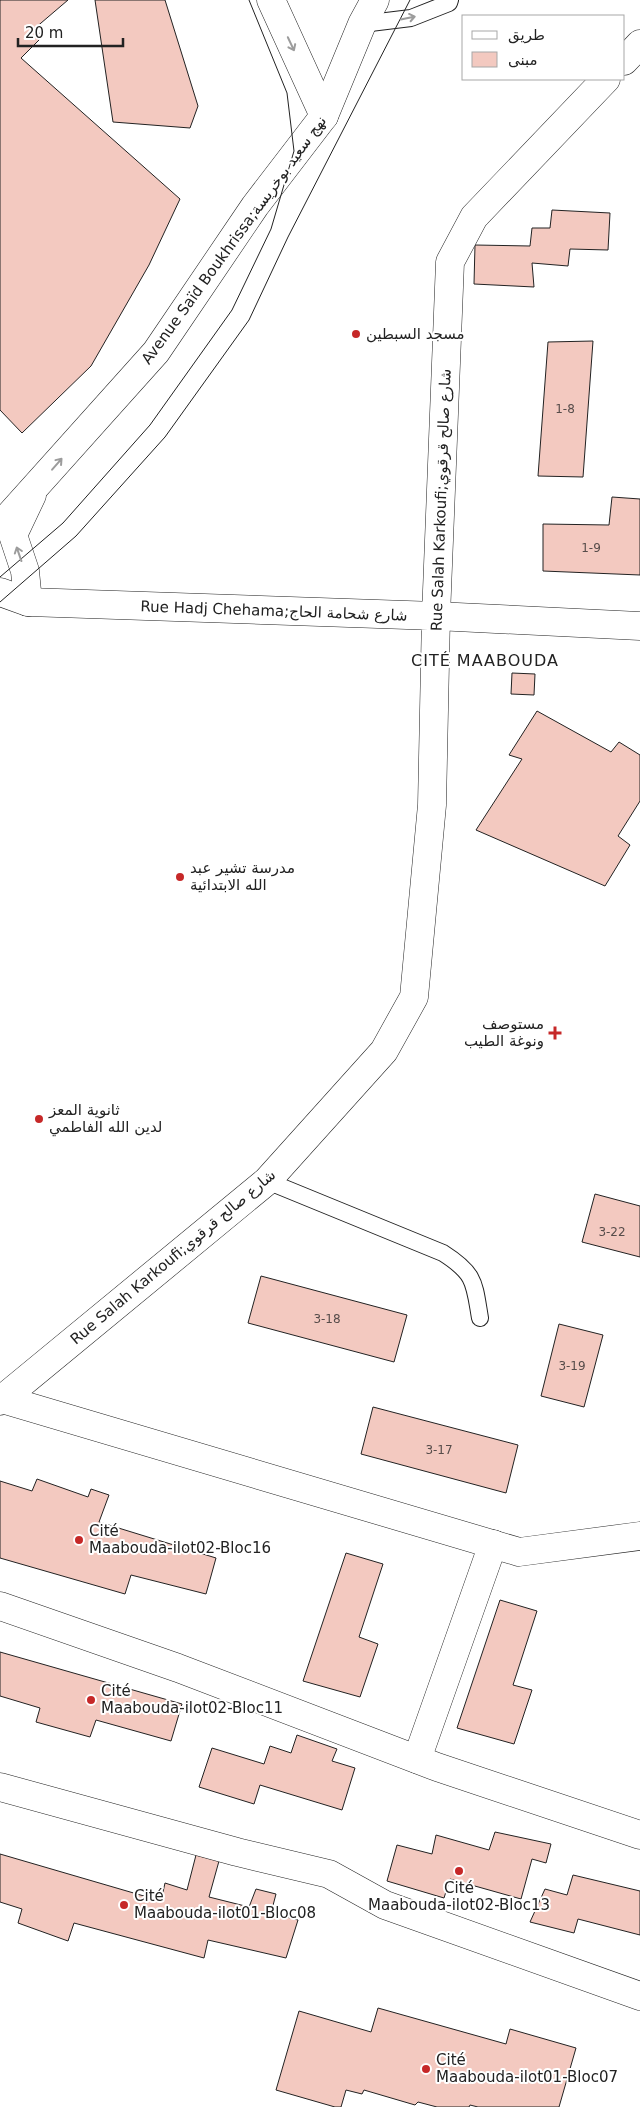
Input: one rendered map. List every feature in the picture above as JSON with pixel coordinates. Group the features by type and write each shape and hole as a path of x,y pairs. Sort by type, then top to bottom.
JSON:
{"street":[{"path":"271,0 324,116"},
{"name":"Avenue Saïd Boukhrissa;نهج سعيد بوخريسة","path":"0,526 156,352 255,206 324,116 362,24 375,0"},
{"path":"625,60 640,44"},
{"name":"Rue Salah Karkoufi;شارع صالح قرقوي","path":"1,1400 267,1182 384,1051 414,997 432,804 436,616 450,262 474,217 605,80"},
{"path":"28,602 25,571 12,535 37,486"},
{"name":"Rue Hadj Chehama;شارع شحامة الحاج","path":"0,592 28,602 436,616 640,626"},
{"path":"1,1400 519,1552 640,1536"},
{"path":"417,1758 493,1544"},
{"path":"0,1606 178,1668 417,1758 640,1835"},
{"path":"0,1787 236,1852 329,1874 385,1906 640,1996"}],"lane":[{"path":"362,24 411,18 449,3 450,0"},
{"path":"267,1182 443,1253 459,1263 474,1282 480,1318"}],"building":[{"path":"0,0 68,0 34,29 43,36 21,58 180,199 149,265 91,366 22,433 0,410"},
{"path":"95,0 165,0 198,106 190,128 113,122"},
{"path":"552,210 610,213 608,250 570,249 568,266 532,263 534,287 474,284 475,245 530,246 532,228 550,228"},
{"path":"593,341 583,477 538,476 548,342"},
{"path":"612,497 640,499 640,575 543,571 543,524 609,525"},
{"path":"512,673 535,674 534,695 511,694"},
{"path":"537,711 611,752 619,742 640,755 640,801 618,836 630,845 605,886 476,830 522,759 509,755"},
{"path":"595,1194 640,1206 640,1257 582,1242"},
{"path":"261,1276 407,1315 394,1362 248,1323"},
{"path":"559,1324 603,1335 584,1407 541,1396"},
{"path":"373,1407 518,1445 506,1493 361,1454"},
{"name":"Cité Maabouda-ilot02-Bloc16","path":"37,1479 88,1497 91,1489 109,1495 99,1522 216,1558 206,1594 131,1575 125,1594 0,1558 0,1481 32,1491"},
{"path":"346,1553 383,1564 359,1637 378,1644 360,1697 303,1681"},
{"path":"500,1600 537,1611 513,1685 532,1690 514,1744 457,1728"},
{"name":"Cité Maabouda-ilot02-Bloc11","path":"0,1652 182,1704 171,1741 96,1720 90,1737 36,1722 40,1708 0,1696"},
{"path":"297,1735 337,1749 332,1761 355,1768 342,1810 260,1785 254,1804 199,1787 212,1748 264,1764 270,1746 291,1753"},
{"name":"Cité Maabouda-ilot02-Bloc13","path":"495,1832 551,1844 546,1863 532,1859 521,1899 450,1879 444,1898 387,1881 397,1845 432,1854 436,1835 489,1850"},
{"name":"Cité Maabouda-ilot01-Bloc08","path":"0,1854 161,1901 165,1883 187,1890 196,1855 219,1861 209,1897 249,1907 256,1889 276,1894 271,1913 298,1920 286,1958 208,1940 204,1958 74,1923 68,1941 18,1923 22,1909 0,1902"},
{"path":"573,1875 640,1891 640,1935 578,1919 574,1933 530,1922 545,1889 567,1895"},
{"name":"Cité Maabouda-ilot01-Bloc07","path":"378,2008 506,2044 510,2029 576,2048 559,2107 478,2107 470,2105 469,2107 437,2107 418,2102 415,2105 364,2090 362,2094 346,2090 341,2107 335,2107 276,2090 299,2011 371,2032"}],"tram line":[{"path":"0,577 63,523 150,425 232,310 271,229 294,151 287,93 249,0"},
{"path":"0,602 76,536 165,437 249,320 288,237 410,0"}],"place":[{"name":"مسجد السبطين","path":"356,334"},
{"name":"مدرسة تشير عبد الله الابتدائية","path":"180,877"},
{"name":"مستوصف ونوغة الطيب","path":"555,1033"},
{"name":"ثانوية المعز لدين الله الفاطمي","path":"39,1119"},
{"name":"Cité Maabouda-ilot02-Bloc16","path":"79,1540"},
{"name":"Cité Maabouda-ilot02-Bloc11","path":"91,1700"},
{"name":"Cité Maabouda-ilot02-Bloc13","path":"459,1871"},
{"name":"Cité Maabouda-ilot01-Bloc08","path":"124,1905"},
{"name":"Cité Maabouda-ilot01-Bloc07","path":"426,2069"}],"district":[{"name":"CITÉ MAABOUDA","path":"485,660"}]}
